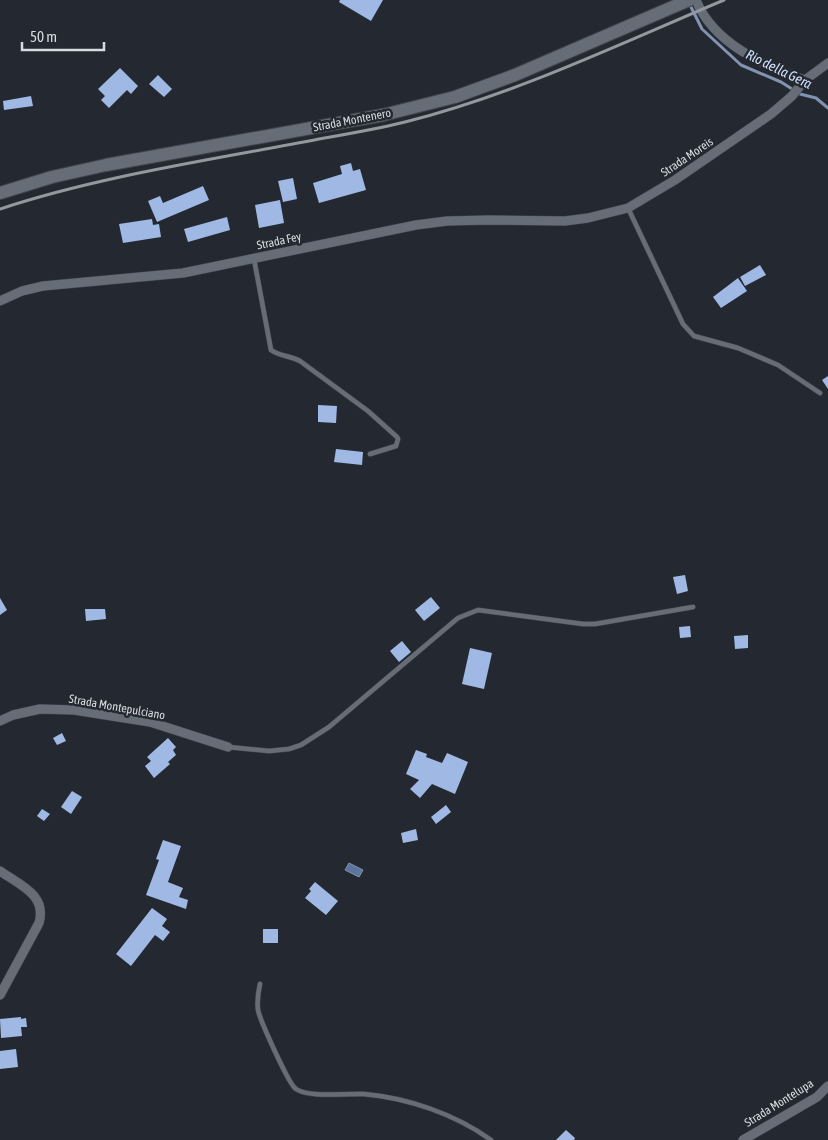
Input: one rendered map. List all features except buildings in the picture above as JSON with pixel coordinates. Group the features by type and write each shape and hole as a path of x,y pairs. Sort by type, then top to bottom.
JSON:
{"main road":[{"name":"Strada Montenero","path":"0,193 52,177 106,164 383,115 455,96 515,75 683,2"}],"street":[{"path":"696,0 707,19 728,40 749,55 777,70 805,80"},
{"name":"Strada Moreis","path":"565,221 588,218 628,208 675,180 771,114 792,96 805,80 828,63"},
{"name":"Strada Fey","path":"0,301 43,286 183,273 416,225 447,221 565,221"},
{"name":"Strada Montepulciano","path":"0,721 13,715 40,709 74,710 150,722 228,747"},
{"path":"0,871 35,896 40,904 42,913 39,923 0,995"},
{"name":"Strada Montelupa","path":"743,1140 817,1097 828,1086"}],"lane":[{"path":"628,208 683,324 694,336 738,348 778,365 820,393"},
{"path":"254,259 271,350 276,354 291,356 300,361 368,411 397,436 396,446 370,454"},
{"path":"228,747 269,750 289,749 301,745 330,727 458,618 472,611 478,610 583,624 596,624 693,607"},
{"path":"260,984 258,1012 294,1089 306,1093 364,1094 417,1104 476,1128 491,1140"}],"water":[{"path":"349,863 363,870 359,877 345,870"}],"waterway":[{"name":"Rio della Gera","path":"689,3 702,29 741,65 781,82 800,94 816,98 828,108"}],"railway":[{"path":"0,209 118,177 373,129 446,111 527,83 724,0"}]}
